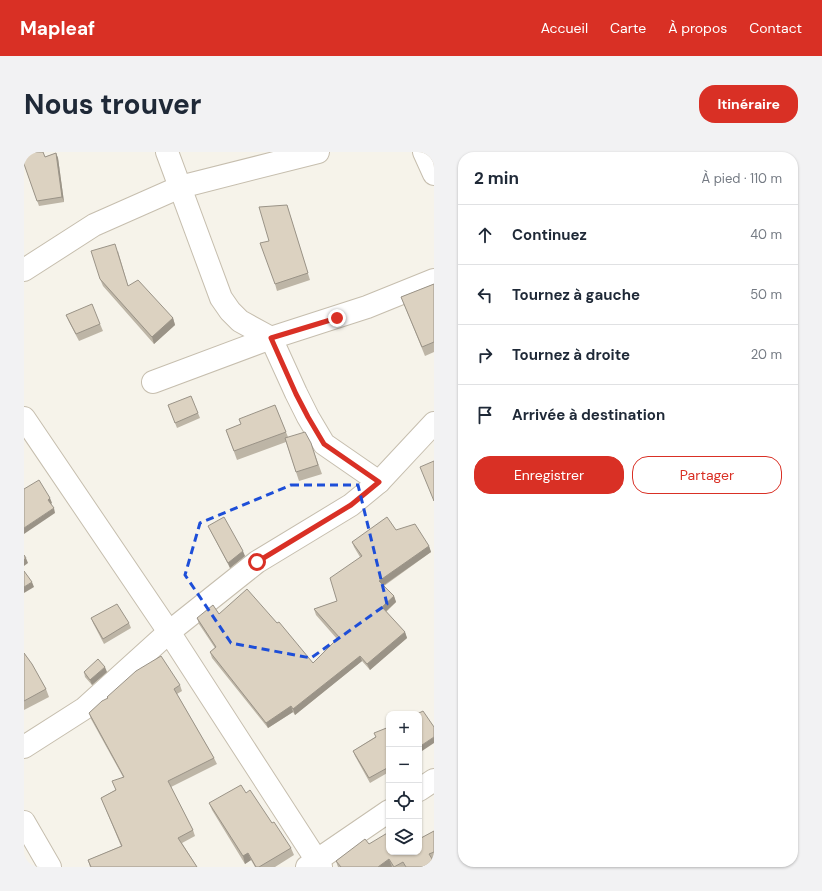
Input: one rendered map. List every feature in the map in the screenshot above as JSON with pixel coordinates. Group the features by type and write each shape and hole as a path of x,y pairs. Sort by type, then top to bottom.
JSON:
{"street":[{"path":"167,152 221,298 230,311 240,321 271,338 299,399 324,444 379,482"},
{"path":"24,270 94,225 180,187 318,152"},
{"path":"424,152 434,174"},
{"path":"153,382 271,338 359,310 434,280"},
{"path":"24,418 169,632 315,865 386,813"},
{"path":"24,747 85,708 169,632 257,562 351,505 379,482 434,423"},
{"path":"422,788 434,780"},
{"path":"24,822 50,867"}],"highlighted area":[{"path":"291,485 358,485 387,604 311,658 231,643 185,575 200,523"}],"building":[{"path":"24,152 43,152 45,157 56,153 62,197 37,201 24,164"},
{"path":"287,205 308,273 275,284 260,243 269,241 259,207"},
{"path":"115,244 128,286 138,280 173,318 152,337 100,279 91,251"},
{"path":"434,284 434,342 422,347 401,297"},
{"path":"92,304 100,324 76,334 66,315"},
{"path":"191,396 198,413 175,423 168,405"},
{"path":"275,405 286,432 234,451 226,430 241,424 239,419"},
{"path":"305,432 311,443 318,465 296,472 285,438"},
{"path":"434,461 434,501 420,467"},
{"path":"39,480 50,498 48,500 54,508 24,528 24,489"},
{"path":"224,517 243,551 228,563 208,526"},
{"path":"387,517 396,530 415,524 429,546 379,581 394,596 382,607 405,632 367,664 360,656 293,709 291,706 266,723 210,652 216,647 197,618 213,605 219,614 247,589 277,623 279,622 313,663 339,637 314,609 337,601 330,578 362,556 352,542"},
{"path":"24,571 32,582 24,587"},
{"path":"117,604 129,623 103,639 91,618"},
{"path":"24,653 46,689 24,701"},
{"path":"161,656 180,685 174,689 214,758 168,781 193,830 178,838 197,867 91,867 88,860 122,846 101,798 116,790 112,781 124,777 89,713 102,701 108,698 107,697 136,671"},
{"path":"98,659 105,667 90,680 84,672"},
{"path":"422,712 434,727 434,737 422,745"},
{"path":"386,728 386,769 369,778 353,751 376,737 374,733"},
{"path":"241,785 246,793 250,790 291,848 259,867 256,867 248,853 243,856 209,803"},
{"path":"434,831 434,852 429,854 434,862 434,867 406,867 403,862 394,867 389,859 378,867 341,867 336,861 365,839 369,844 386,834 386,855 422,855 422,837"}],"route":[{"path":"257,562 351,505 379,482 324,444 296,394 271,338 337,318"}]}
